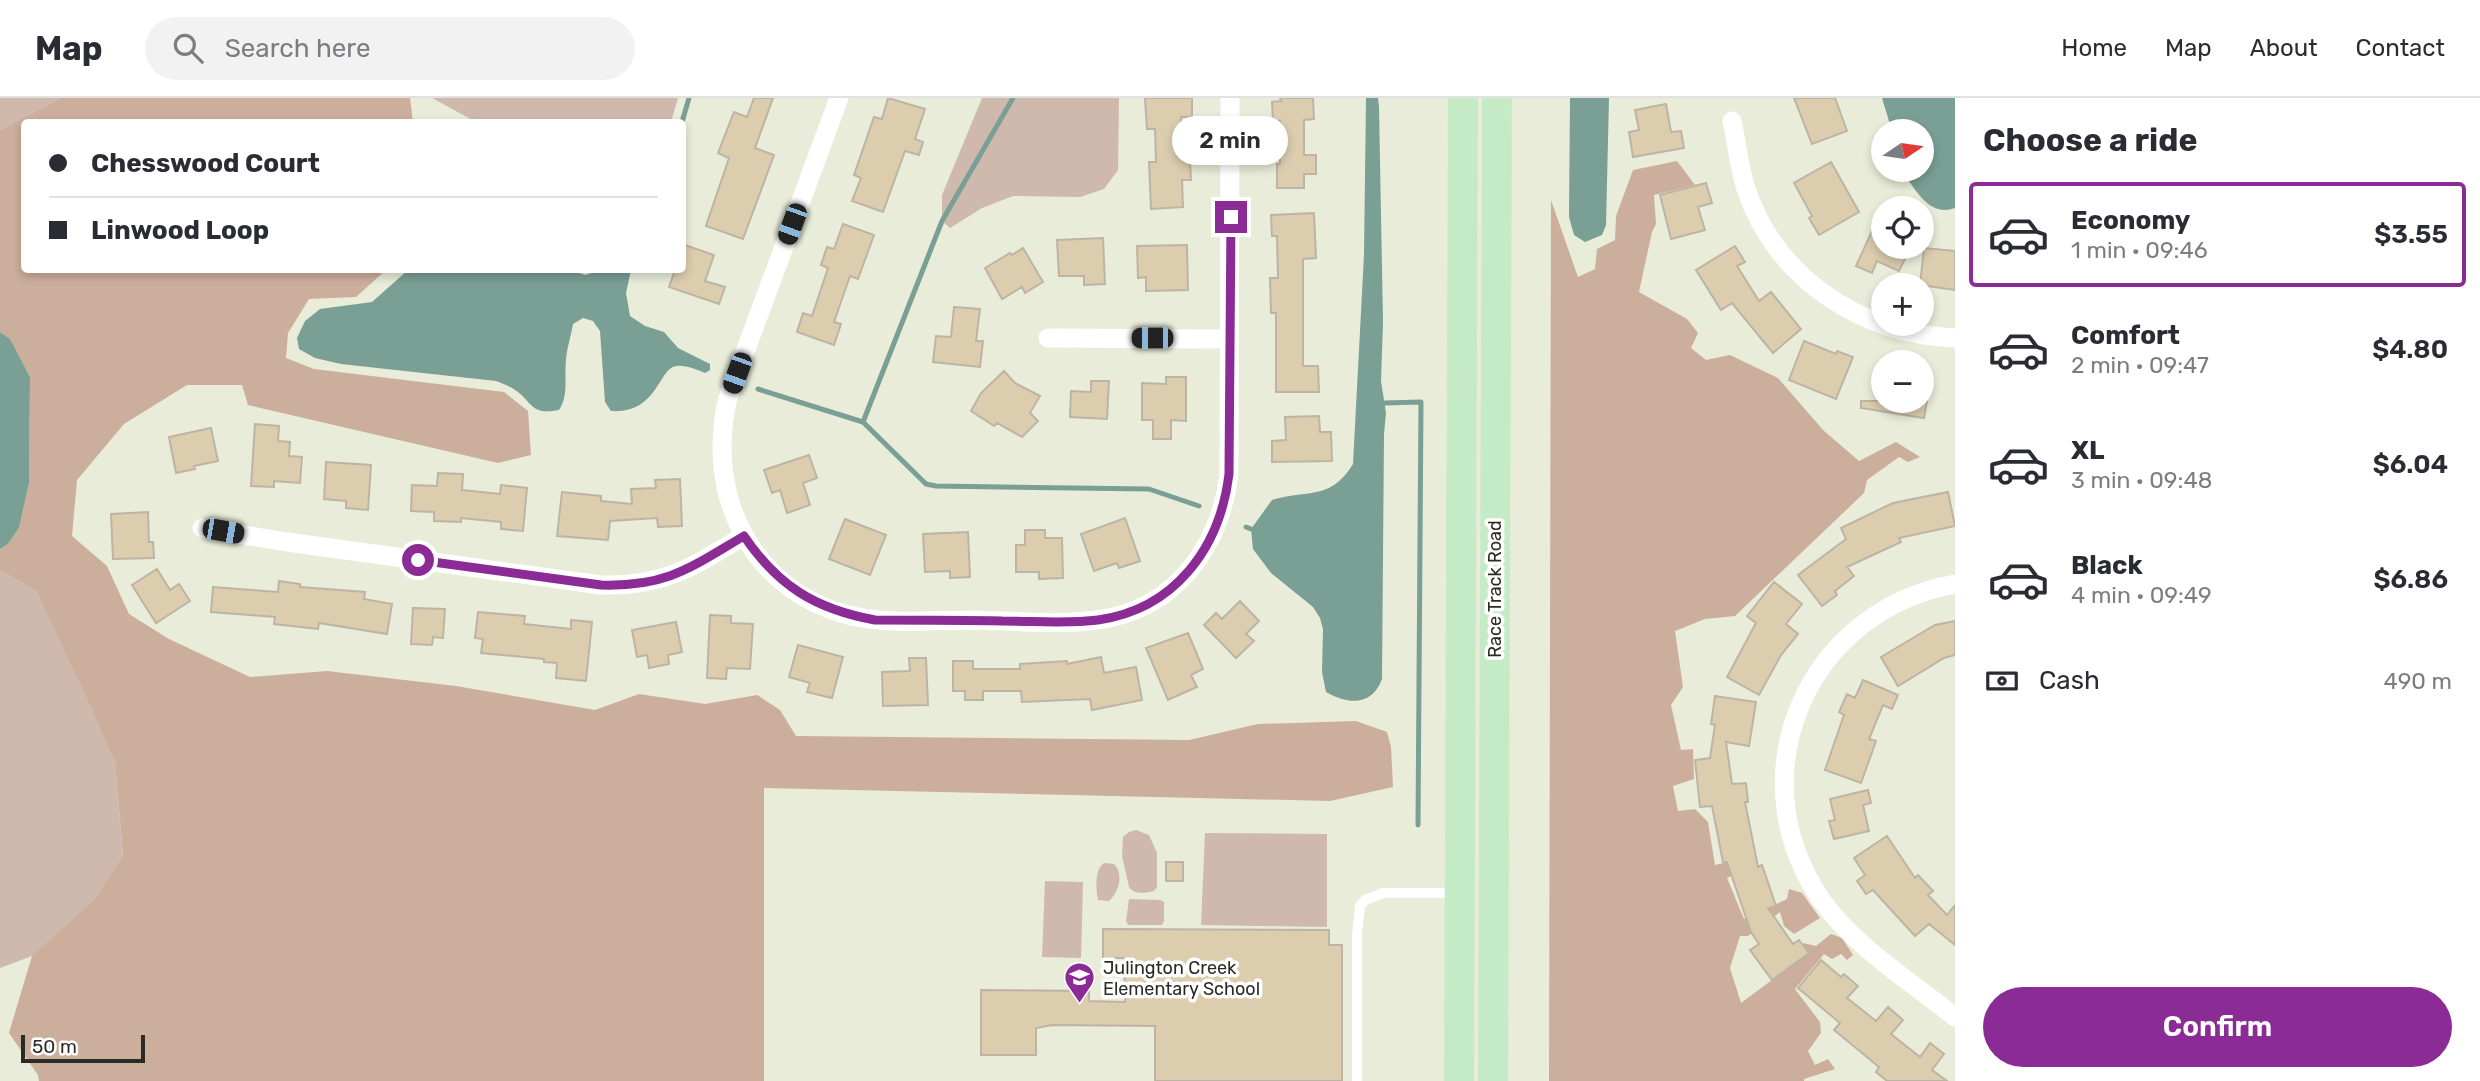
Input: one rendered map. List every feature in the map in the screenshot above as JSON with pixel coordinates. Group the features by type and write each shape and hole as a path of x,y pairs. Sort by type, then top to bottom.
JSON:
{"main road":[{"name":"Race Track Road","path":"1459,1081 1464,98"},
{"name":"Race Track Road","path":"1493,1081 1497,98"},
{"path":"1459,894 1477,908 1493,930"}],"street":[{"path":"839,98 733,385 723,419 721,443 726,489 732,512 758,556 785,584 807,598 849,615 875,620 1076,621 1121,615 1142,607 1179,581 1196,564 1219,521 1226,498 1229,474 1230,98"},
{"path":"1732,121 1746,187 1756,212 1768,234 1801,276 1832,301 1881,325 1908,332 1955,338"},
{"path":"1048,338 1229,339"},
{"path":"202,528 615,586 637,585 664,579 689,569 744,536"},
{"path":"1955,584 1918,593 1877,613 1838,645 1821,665 1797,712 1785,767 1785,796 1789,825 1803,867 1820,898 1849,934 1955,1017"}],"lane":[{"path":"1357,1081 1357,934 1360,906 1364,900 1383,893 1459,894"}],"shaded area":[{"path":"0,98 60,98 0,130"},
{"path":"60,98 410,98 413,119 21,119 21,273 383,273 356,297 309,299 288,333 286,358 314,369 504,392 528,411 531,455 498,463 248,405 242,385 187,385 124,424 77,480 72,536 107,566 129,614 169,639 250,677 327,671 456,686 595,710 639,694 705,704 757,695 780,710 796,736 1189,740 1258,724 1356,721 1387,732 1391,747 1393,787 1330,801 764,788 764,1081 39,1081 38,1075 9,1033 32,956 93,901 123,856 115,763 88,700 36,591 0,570 0,549 8,544 19,528 29,483 30,377 10,340 0,332 0,130"},
{"path":"432,98 678,98 672,119 470,119"},
{"path":"982,98 1119,98 1118,170 1104,189 1080,197 1013,196 982,208 950,228 942,221 942,195"},
{"path":"1677,161 1695,185 1654,195 1656,224 1639,292 1687,319 1698,333 1691,348 1706,360 1730,355 1778,378 1823,430 1859,461 1896,442 1920,457 1908,462 1899,457 1867,480 1864,493 1735,616 1705,619 1675,631 1683,687 1671,705 1681,750 1693,749 1694,779 1673,786 1678,811 1695,809 1708,822 1715,865 1746,858 1747,868 1727,878 1744,919 1787,899 1789,889 1802,893 1820,918 1794,934 1784,926 1780,912 1748,936 1740,936 1730,968 1741,1003 1807,954 1803,943 1816,946 1831,934 1842,938 1853,955 1847,960 1841,954 1832,959 1824,954 1795,989 1820,1022 1821,1033 1808,1051 1815,1065 1828,1059 1835,1069 1804,1081 1549,1081 1551,200 1578,277 1595,269 1597,249 1615,240 1616,216 1633,170"},
{"path":"0,570 36,591 89,700 115,763 123,857 93,901 58,935 32,956 0,968"},
{"path":"1136,830 1149,835 1157,853 1157,887 1154,891 1143,893 1129,887 1122,856 1123,837"},
{"path":"1205,833 1327,834 1327,927 1201,925"},
{"path":"1104,863 1114,864 1119,873 1118,888 1109,901 1098,900 1097,896 1097,875"},
{"path":"1045,881 1083,882 1081,958 1042,957"},
{"path":"1129,899 1164,902 1162,925 1129,925 1126,922"}],"water":[{"path":"1366,98 1378,98 1379,107 1383,322 1381,381 1386,413 1382,679 1372,694 1351,701 1326,692 1322,672 1323,629 1320,618 1313,607 1271,573 1253,549 1251,529 1272,500 1327,489 1336,484 1353,464 1364,255"},
{"path":"1570,98 1609,98 1606,225 1602,235 1585,242 1574,235 1569,217"},
{"path":"1882,98 1955,98 1955,208 1946,210 1934,207 1934,196 1920,196 1910,182 1934,182 1934,119 1888,119"},
{"path":"405,273 630,273 626,293 630,316 645,326 664,332 678,348 710,364 710,370 705,373 684,366 671,368 655,390 639,405 627,410 611,411 605,402 600,331 593,321 583,318 573,324 562,404 559,410 542,411 510,387 496,381 341,364 315,358 299,349 297,338 305,321 320,309 372,302"},
{"path":"0,332 10,339 30,377 29,483 19,528 8,544 0,549"}],"building":[{"path":"754,98 773,98 755,148 774,155 743,239 706,226 729,158 718,153 734,112 747,117"},
{"path":"888,98 925,109 915,139 923,142 919,155 905,151 883,212 852,201 861,178 854,175 874,117 882,119"},
{"path":"1145,98 1192,98 1192,117 1181,117 1183,161 1190,160 1191,180 1182,180 1183,207 1151,209 1149,162 1156,162 1155,129 1147,129"},
{"path":"1280,98 1313,98 1314,119 1304,120 1304,155 1316,155 1316,174 1304,174 1304,188 1277,188 1280,121 1273,121 1272,102 1281,101"},
{"path":"1794,98 1835,98 1847,131 1812,144"},
{"path":"1666,104 1671,132 1681,131 1684,148 1633,157 1629,132 1639,130 1635,110"},
{"path":"1831,162 1859,212 1819,235 1794,183"},
{"path":"1706,183 1712,203 1698,207 1705,230 1671,239 1660,195"},
{"path":"1314,213 1316,258 1303,259 1303,366 1318,366 1319,392 1276,392 1276,313 1271,313 1270,278 1278,278 1277,236 1272,236 1271,215"},
{"path":"843,224 874,235 858,279 850,276 834,322 841,324 834,345 797,332 803,313 812,316 828,268 821,265 827,247 834,249"},
{"path":"1871,233 1871,259 1905,259 1899,271 1877,261 1872,273 1856,266"},
{"path":"1103,238 1105,284 1084,285 1084,276 1059,276 1057,240"},
{"path":"686,245 714,255 705,281 725,287 719,304 669,287 674,273 686,273"},
{"path":"1187,245 1188,290 1146,291 1146,277 1138,278 1137,246"},
{"path":"1735,246 1745,262 1737,266 1759,301 1771,292 1801,329 1773,353 1732,303 1721,310 1696,270"},
{"path":"1023,248 1043,282 1025,293 1022,287 1002,299 985,268"},
{"path":"1934,249 1955,251 1955,290 1934,287 1934,273 1921,273 1923,259 1934,259"},
{"path":"954,307 980,309 976,341 983,341 980,367 933,362 936,336 951,337"},
{"path":"1804,341 1836,354 1837,351 1853,357 1836,399 1789,380"},
{"path":"1004,371 1015,383 1040,396 1030,413 1038,421 1022,437 997,423 994,426 971,411 981,393"},
{"path":"1166,377 1186,377 1186,421 1171,420 1171,439 1153,439 1153,420 1142,420 1142,383 1166,384"},
{"path":"1091,381 1109,381 1107,419 1070,417 1071,391 1091,392"},
{"path":"1861,401 1871,401 1871,410 1861,408"},
{"path":"1892,413 1925,413 1924,418"},
{"path":"1319,416 1320,432 1331,432 1332,461 1272,462 1272,441 1286,440 1285,417"},
{"path":"255,424 279,426 278,441 290,442 289,456 302,457 300,483 274,481 274,487 251,486"},
{"path":"211,428 218,461 176,473 169,437"},
{"path":"809,455 817,478 803,483 810,505 787,513 780,490 772,493 764,470"},
{"path":"326,462 371,465 368,510 346,508 346,501 324,499"},
{"path":"438,473 463,474 462,490 500,494 501,485 527,488 523,531 501,529 501,522 461,518 461,522 434,521 434,512 411,511 412,485 437,486"},
{"path":"680,479 682,526 658,527 657,518 610,521 608,540 557,536 562,492 601,496 601,501 632,504 631,489 656,488 655,480"},
{"path":"1948,492 1955,526 1899,538 1901,542 1847,567 1854,576 1835,591 1837,595 1822,606 1798,575 1846,539 1841,528 1893,503"},
{"path":"148,512 149,542 153,542 154,558 113,559 111,514"},
{"path":"1125,518 1140,561 1119,568 1117,563 1094,571 1081,534"},
{"path":"845,519 886,535 870,575 829,559"},
{"path":"1025,530 1045,530 1045,538 1062,538 1063,578 1039,579 1039,572 1016,572 1016,545 1025,545"},
{"path":"968,532 970,577 950,578 950,571 925,572 923,534"},
{"path":"157,569 170,590 179,584 190,601 156,623 132,585"},
{"path":"279,581 300,584 300,587 365,592 364,599 392,604 387,634 319,623 318,629 274,624 275,617 211,612 213,587 278,592"},
{"path":"1774,582 1802,604 1786,624 1798,634 1781,655 1759,695 1727,677 1756,623 1747,616"},
{"path":"1240,601 1259,621 1246,634 1254,641 1236,658 1204,625 1216,613 1222,619"},
{"path":"413,608 445,609 443,638 433,637 432,645 411,644"},
{"path":"478,612 525,616 524,624 571,629 571,620 592,622 586,681 556,678 557,663 544,662 544,659 481,653 483,639 475,638"},
{"path":"710,615 731,616 731,623 753,624 750,669 727,668 726,679 707,678"},
{"path":"1955,621 1955,655 1944,658 1898,686 1881,657 1935,625"},
{"path":"676,622 682,652 668,655 669,664 649,668 647,655 637,657 632,630"},
{"path":"1188,633 1203,669 1191,675 1197,687 1168,700 1146,648"},
{"path":"798,645 843,657 832,698 807,692 810,683 789,677"},
{"path":"1101,657 1104,673 1136,667 1142,700 1092,710 1090,699 1022,702 1021,691 983,691 983,700 965,700 965,691 953,691 953,661 973,661 973,669 1020,669 1020,664 1067,661 1067,664"},
{"path":"909,658 926,658 928,705 883,706 882,672 910,671"},
{"path":"1863,680 1898,695 1892,709 1883,705 1869,739 1876,741 1861,783 1825,770 1844,715 1839,712 1847,694 1855,698"},
{"path":"1715,696 1756,702 1749,746 1726,742 1732,784 1746,783 1748,802 1745,802 1758,867 1762,865 1776,906 1768,908 1793,944 1799,940 1809,953 1772,980 1750,950 1759,944 1751,932 1727,862 1723,862 1712,806 1700,807 1695,760 1710,758 1715,725 1711,724"},
{"path":"1868,790 1871,803 1863,805 1869,831 1834,839 1829,821 1835,820 1830,799"},
{"path":"1887,836 1915,878 1918,875 1933,891 1928,895 1947,915 1955,905 1955,945 1929,924 1915,936 1873,890 1866,894 1857,881 1865,875 1854,858"},
{"path":"1166,862 1183,862 1183,881 1166,881"},
{"path":"1103,929 1329,930 1329,945 1342,945 1342,1081 1155,1081 1155,1026 1052,1025 1036,1028 1036,1055 981,1055 981,990 1089,991 1089,1001 1125,1002 1124,958 1103,958"},
{"path":"1821,960 1841,977 1844,974 1858,986 1847,998 1876,1021 1888,1007 1903,1020 1891,1034 1920,1057 1930,1043 1944,1054 1932,1070 1947,1081 1887,1081 1876,1072 1879,1067 1834,1030 1840,1023 1798,988"}],"waterway":[{"path":"683,119 689,98"},
{"path":"863,422 942,221 1013,98"},
{"path":"758,389 863,422 926,484 1149,489 1199,506"},
{"path":"1385,403 1421,402 1418,825"},
{"path":"1246,527 1251,529"}],"place":[{"name":"Julington Creek Elementary School","path":"1080,1005"}],"route":[{"path":"418,560 601,585 628,586 664,579 689,569 744,536 758,556 785,584 830,609 875,620 1098,620 1142,607 1179,581 1196,564 1209,543 1226,498 1229,474 1231,217"}]}
